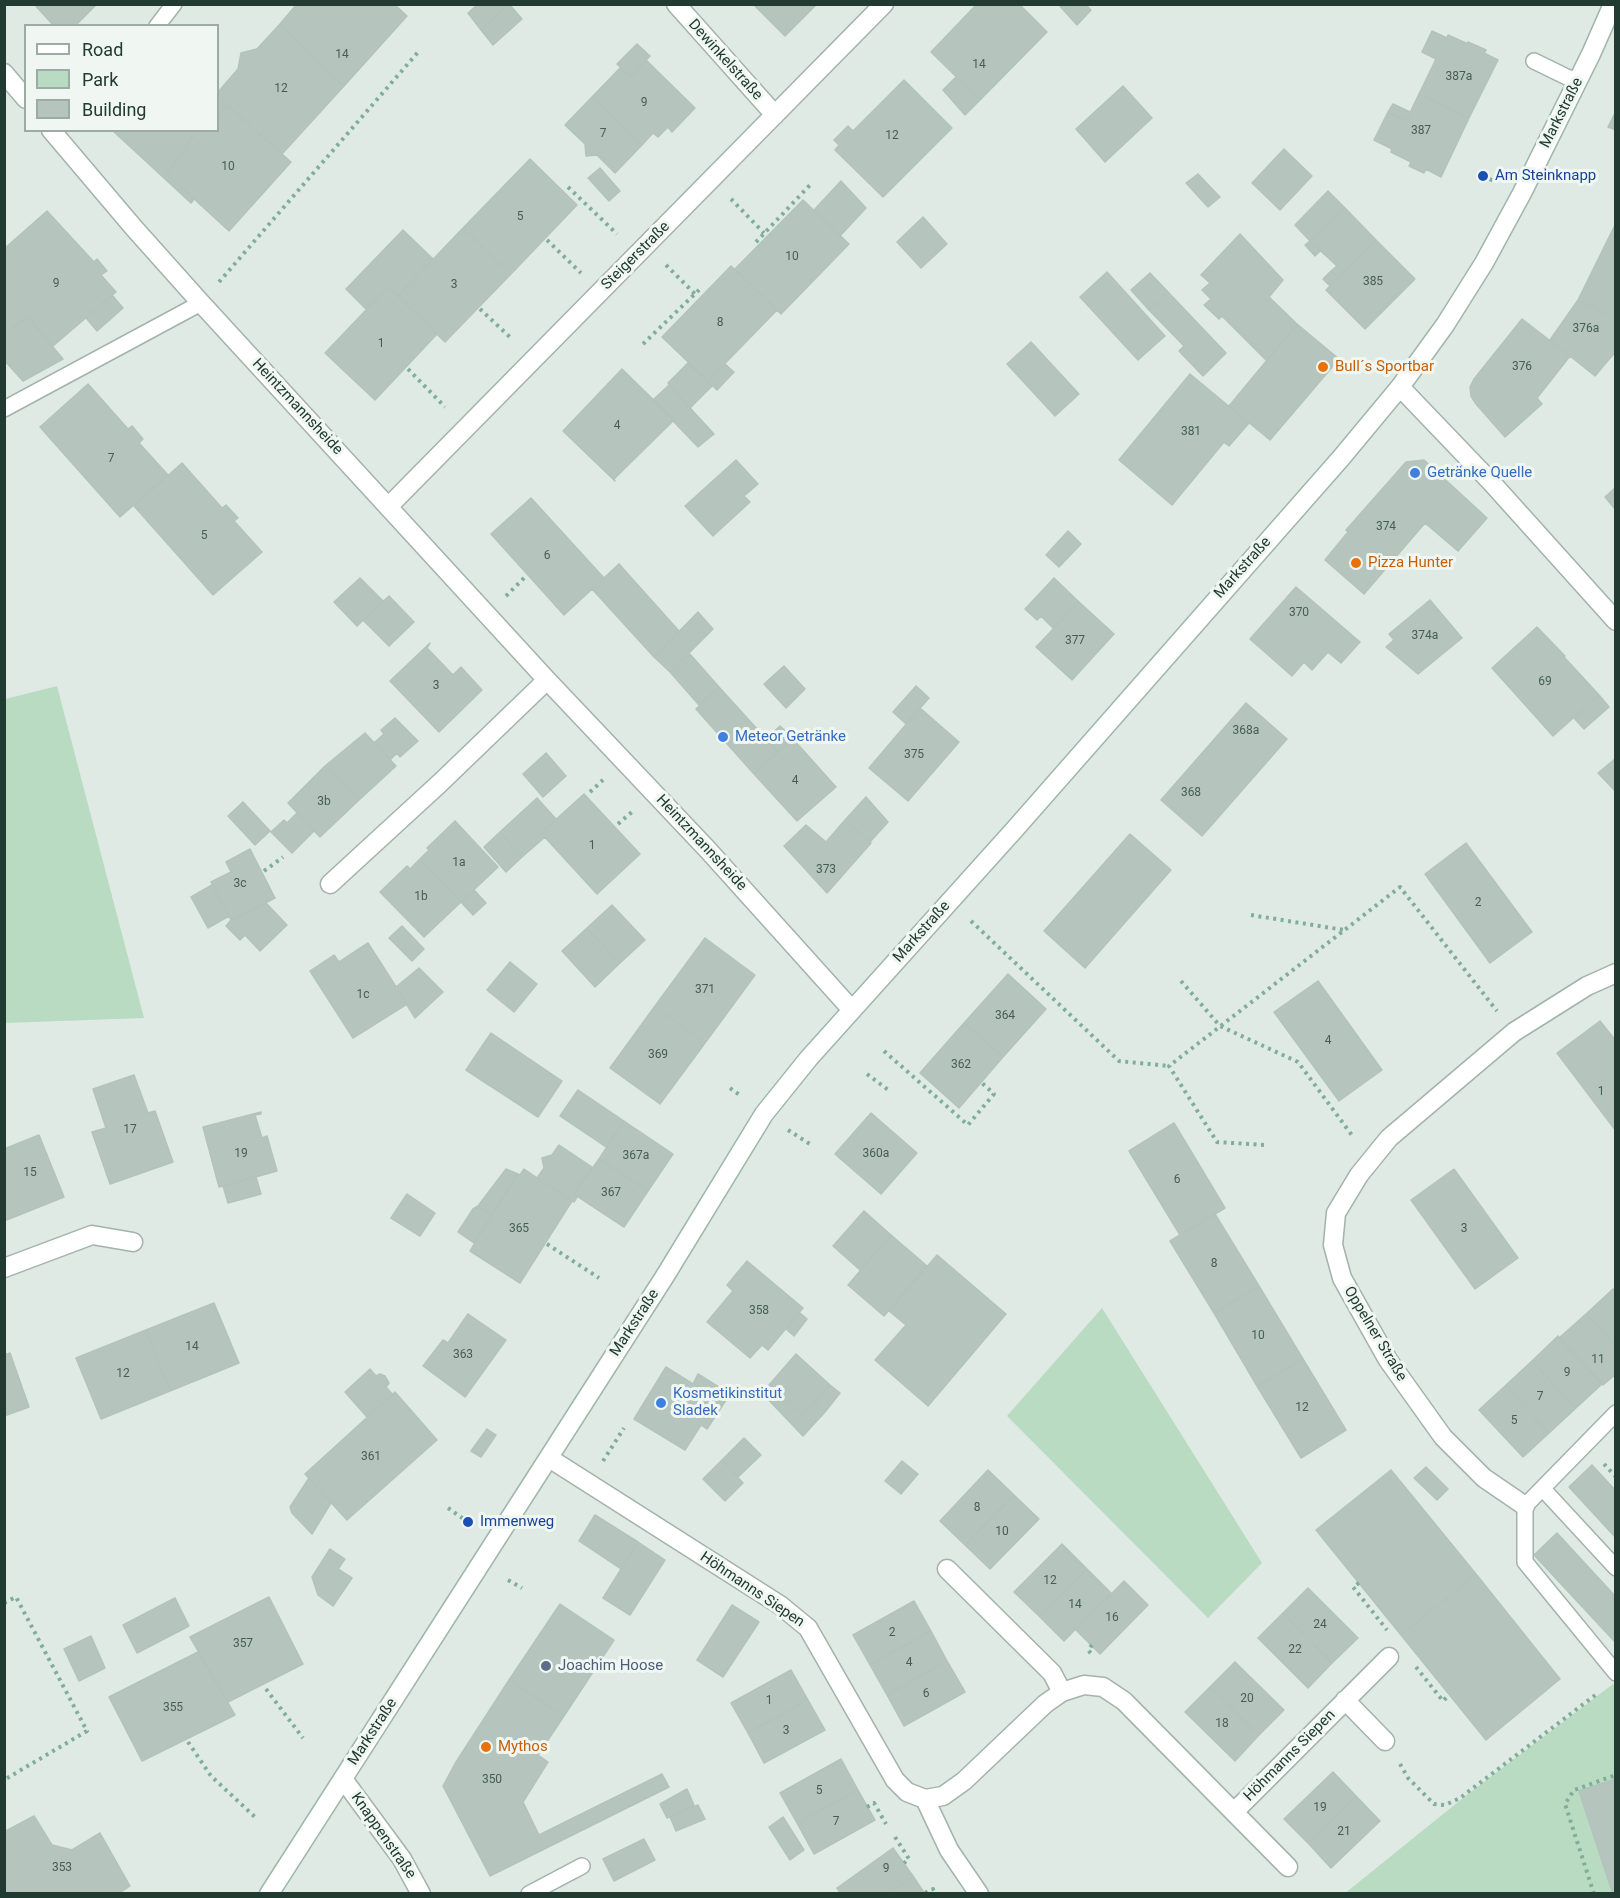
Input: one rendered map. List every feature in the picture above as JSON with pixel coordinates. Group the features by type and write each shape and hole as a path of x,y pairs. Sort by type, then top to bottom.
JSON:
{"street":[{"name":"Dewinkelstraße","path":"676,4 775,115"},
{"name":"Steigerstraße","path":"388,507 884,4"},
{"name":"Markstraße","path":"269,1893 665,1276 764,1114 809,1058 1341,458 1400,387 1445,325 1484,263 1577,82 1613,4"},
{"path":"4,73 24,97"},
{"name":"Heintzmannsheide","path":"61,134 201,303 547,680 716,858 852,1010"},
{"path":"1400,387 1491,482 1616,621"},
{"path":"330,884 547,680"},
{"name":"Oppelner Straße","path":"1525,1506 1484,1478 1443,1437 1388,1360 1342,1278 1334,1245 1336,1213 1359,1175 1389,1138 1515,1032 1587,986 1616,972"},
{"path":"4,1268 92,1235 133,1242"},
{"name":"Höhmanns Siepen","path":"549,1458 780,1605 808,1628 894,1780 907,1792 925,1799 943,1796 963,1781 1045,1704 1062,1692 1084,1685 1103,1687 1124,1701 1288,1867"},
{"path":"947,1569 1052,1673 1062,1692"},
{"name":"Höhmanns Siepen","path":"1235,1811 1389,1657"},
{"name":"Höhmanns Siepen","path":"1345,1701 1385,1741"},
{"name":"Knappenstraße","path":"343,1779 402,1859 421,1893"},
{"path":"925,1799 949,1850 979,1893"}],"lane":[{"path":"159,24 174,4"},
{"path":"1534,61 1577,82"},
{"path":"4,409 201,303"},
{"path":"1616,1413 1525,1506 1525,1563 1616,1673"},
{"path":"1543,1490 1616,1568"},
{"path":"530,1893 582,1866"}],"path":[{"path":"201,303 419,51"},
{"path":"711,179 764,233"},
{"path":"756,242 810,184"},
{"path":"568,187 695,294"},
{"path":"547,240 600,292"},
{"path":"643,344 701,288"},
{"path":"480,309 534,360"},
{"path":"408,369 466,428"},
{"path":"590,792 602,781"},
{"path":"618,824 629,814"},
{"path":"264,871 283,857"},
{"path":"986,934 1119,1061 1169,1066 1400,887 1515,1032"},
{"path":"1251,915 1345,930"},
{"path":"1181,981 1220,1026 1298,1062 1371,1161"},
{"path":"884,1051 968,1125 994,1094 981,1082"},
{"path":"1169,1066 1217,1142 1264,1145"},
{"path":"867,1074 891,1092"},
{"path":"547,1244 599,1278"},
{"path":"448,1508 468,1522"},
{"path":"508,1580 522,1588"},
{"path":"4,1603 16,1597 87,1731 4,1780"},
{"path":"1385,1741 1408,1778 1434,1804 1445,1805 1460,1798 1606,1687"},
{"path":"266,1689 303,1738"},
{"path":"188,1742 211,1776 255,1817"},
{"path":"1594,1893 1565,1804 1574,1790 1616,1775"},
{"path":"867,1807 874,1803 886,1824"},
{"path":"895,1837 909,1859 904,1863"},
{"path":"925,1893 933,1889 935,1893"}],"green space":[{"path":"57,686 144,1018 5,1023 5,699"},
{"path":"1102,1308 1262,1563 1208,1618 1007,1416"},
{"path":"1613,1684 1615,1687 1615,1893 1344,1894 1468,1794"}],"building":[{"path":"34,4 97,4 77,24 52,24"},
{"path":"297,4 394,4 407,16 344,86 280,24"},
{"path":"478,4 509,4 481,30 468,13"},
{"path":"509,4 522,19 493,45 481,30"},
{"path":"753,4 817,4 785,36"},
{"path":"977,4 1019,4 1047,32 980,100 931,52"},
{"path":"1058,4 1085,4 1091,10 1077,25"},
{"path":"280,24 344,86 282,154 219,98 219,91 238,69 241,53 257,49"},
{"path":"1432,31 1447,38 1448,35 1468,44 1468,42 1486,50 1484,53 1498,60 1469,118 1419,94 1436,59 1422,52"},
{"path":"637,44 650,56 631,77 617,64"},
{"path":"646,60 695,108 672,132 668,127 658,137 653,133 642,145 592,97 621,67 631,77"},
{"path":"956,77 980,100 965,115 943,90"},
{"path":"904,80 952,128 883,197 835,150 839,145 834,140 848,126 853,131"},
{"path":"1123,86 1152,118 1105,162 1076,129"},
{"path":"1419,94 1469,118 1441,177 1426,169 1424,173 1409,166 1411,162 1374,140 1388,112 1406,121"},
{"path":"592,97 642,145 615,173 597,155 586,156 585,144 565,125"},
{"path":"219,98 227,105 219,115"},
{"path":"1393,104 1410,112 1406,121 1388,112"},
{"path":"227,105 291,162 229,231 166,173 186,150 184,148 197,132 219,132 219,115"},
{"path":"1616,111 1616,130 1608,127"},
{"path":"114,132 197,132 184,148 186,150 166,173 194,199 191,203"},
{"path":"1284,149 1312,176 1280,210 1252,183"},
{"path":"530,159 577,205 511,274 463,228"},
{"path":"600,168 620,191 609,201 588,178"},
{"path":"1198,174 1220,197 1208,207 1186,183"},
{"path":"841,181 866,208 840,236 814,210"},
{"path":"1328,191 1344,207 1310,241 1295,225"},
{"path":"803,200 849,244 781,314 735,269"},
{"path":"1344,207 1376,240 1338,277 1331,271 1337,266 1310,241"},
{"path":"47,211 94,262 97,259 107,271 101,275 116,292 53,346 27,316 4,336 4,249"},
{"path":"923,217 947,244 921,268 897,242"},
{"path":"1616,223 1616,319 1578,300"},
{"path":"463,228 511,274 445,342 398,296"},
{"path":"403,230 433,259 398,296 388,287 366,309 346,289"},
{"path":"1240,234 1283,280 1269,297 1297,324 1267,361 1222,316 1219,319 1204,305 1211,299 1202,290 1210,283 1201,275"},
{"path":"1376,240 1415,279 1365,329 1326,290"},
{"path":"1310,241 1320,251 1315,256 1305,245"},
{"path":"731,266 777,310 708,381 662,337"},
{"path":"1331,271 1338,277 1330,286 1323,279"},
{"path":"1107,272 1165,336 1138,360 1080,297"},
{"path":"1150,273 1168,292 1149,310 1131,290"},
{"path":"388,287 437,334 375,400 325,353"},
{"path":"1168,292 1226,353 1203,376 1179,351 1184,346 1149,310"},
{"path":"112,295 123,308 97,331 86,318"},
{"path":"1578,300 1616,319 1616,351 1595,376 1550,340"},
{"path":"27,316 63,359 23,381 4,360 4,336"},
{"path":"1522,319 1570,356 1537,398 1542,404 1505,437 1476,404 1471,396 1470,387"},
{"path":"1297,324 1339,359 1270,440 1229,406"},
{"path":"1031,342 1079,394 1055,416 1007,364"},
{"path":"688,363 712,386 690,408 668,383"},
{"path":"725,364 734,372 717,390 708,381"},
{"path":"622,369 674,420 614,479 615,481 563,431"},
{"path":"1190,374 1249,423 1229,446 1224,442 1172,505 1119,460"},
{"path":"88,384 128,429 132,426 143,439 139,443 168,475 120,517 40,427"},
{"path":"669,385 714,434 698,447 653,400"},
{"path":"736,460 758,484 744,496 750,502 713,536 685,506"},
{"path":"1424,460 1487,518 1458,551 1425,523 1364,594 1325,560 1348,532 1346,530 1406,462"},
{"path":"182,463 222,508 226,505 238,518 234,521 262,552 213,595 134,506"},
{"path":"1616,487 1616,509 1615,509 1605,497"},
{"path":"531,498 604,578 564,615 491,534"},
{"path":"1068,531 1081,544 1059,567 1046,555"},
{"path":"619,564 679,631 654,657 592,589"},
{"path":"360,578 383,601 357,626 334,602"},
{"path":"1054,578 1079,602 1053,628 1041,616 1037,620 1025,609"},
{"path":"1296,587 1360,642 1341,663 1328,652 1312,670 1304,662 1292,676 1250,639"},
{"path":"389,596 414,622 389,646 363,620"},
{"path":"1430,600 1462,638 1418,674 1386,647 1394,640 1389,634"},
{"path":"1079,602 1114,634 1072,680 1036,647"},
{"path":"698,612 713,629 670,672 654,657"},
{"path":"1537,627 1599,695 1553,736 1492,668"},
{"path":"430,643 427,648 453,675 461,667 482,690 439,732 390,681"},
{"path":"689,653 719,687 699,705 670,672"},
{"path":"784,666 805,689 786,708 764,684"},
{"path":"916,686 929,698 906,724 893,712"},
{"path":"719,687 778,752 754,774 696,709"},
{"path":"1599,695 1609,707 1584,729 1574,718"},
{"path":"1246,703 1287,739 1202,836 1161,800"},
{"path":"920,708 959,742 908,801 869,768"},
{"path":"395,718 418,741 400,757 397,753 390,760 374,743 384,734 381,730"},
{"path":"780,726 793,739 778,752 766,739"},
{"path":"365,733 396,766 359,800 325,766"},
{"path":"793,739 836,787 797,821 754,774"},
{"path":"546,753 566,776 543,797 523,774"},
{"path":"1616,758 1616,792 1598,773"},
{"path":"325,766 359,800 320,837 288,803"},
{"path":"584,794 640,854 597,894 541,833"},
{"path":"866,797 888,822 870,842 845,820"},
{"path":"537,798 556,819 541,833 545,837 522,857 500,832"},
{"path":"243,802 270,831 255,845 228,816"},
{"path":"297,813 314,831 292,853 271,832 284,820 287,823"},
{"path":"845,820 871,843 827,893 784,846 806,825 826,842"},
{"path":"455,821 498,867 461,902 420,859 429,850 427,848"},
{"path":"500,832 522,857 506,872 484,847"},
{"path":"1130,834 1171,870 1085,968 1044,931"},
{"path":"1466,843 1532,932 1490,963 1425,874"},
{"path":"250,849 275,898 231,920 211,882 231,872 226,862"},
{"path":"420,859 461,902 424,937 380,892 407,866 410,869"},
{"path":"212,885 229,916 208,928 191,897"},
{"path":"474,890 486,903 473,915 461,902"},
{"path":"266,903 287,925 260,951 245,935 240,940 226,926 231,920"},
{"path":"612,905 645,940 620,963 587,928"},
{"path":"402,926 424,949 412,961 389,938"},
{"path":"587,928 620,963 595,987 562,951"},
{"path":"705,938 755,975 705,1043 655,1006"},
{"path":"368,943 407,1004 353,1038 310,971 334,955 339,962"},
{"path":"510,962 537,984 514,1012 487,990"},
{"path":"419,968 443,992 415,1018 396,987"},
{"path":"1008,974 1046,1009 1003,1057 964,1023"},
{"path":"1318,981 1382,1070 1339,1101 1274,1012"},
{"path":"655,1006 705,1043 660,1104 610,1068"},
{"path":"1600,1021 1616,1041 1616,1131 1557,1053"},
{"path":"964,1023 1003,1057 959,1108 920,1073"},
{"path":"491,1033 562,1081 538,1117 466,1070"},
{"path":"134,1075 148,1113 155,1111 173,1162 110,1184 92,1132 106,1128 93,1089"},
{"path":"578,1090 624,1121 606,1147 560,1116"},
{"path":"261,1112 255,1115 262,1138 267,1136 277,1171 219,1187 203,1127"},
{"path":"871,1113 917,1153 881,1194 835,1154"},
{"path":"624,1121 673,1154 648,1191 599,1159"},
{"path":"1174,1123 1225,1208 1180,1235 1129,1151"},
{"path":"39,1135 64,1197 4,1221 4,1149"},
{"path":"559,1145 592,1167 574,1194 577,1197 574,1202 537,1178 544,1168 542,1158 552,1155"},
{"path":"599,1159 648,1191 624,1227 574,1194"},
{"path":"506,1169 518,1174 492,1214 478,1206"},
{"path":"524,1169 572,1201 520,1283 470,1251 518,1174 520,1175"},
{"path":"1454,1169 1518,1258 1475,1289 1411,1200"},
{"path":"256,1177 261,1194 228,1203 223,1186"},
{"path":"407,1194 435,1213 420,1236 391,1218"},
{"path":"478,1206 492,1214 474,1243 458,1232 473,1209"},
{"path":"864,1211 891,1235 860,1270 833,1246"},
{"path":"1215,1214 1259,1286 1214,1313 1170,1241"},
{"path":"891,1235 927,1266 884,1316 848,1285"},
{"path":"937,1255 1006,1314 928,1406 875,1360 906,1325 889,1311"},
{"path":"747,1261 803,1308 768,1350 762,1345 750,1358 707,1322 733,1291 727,1285"},
{"path":"1259,1286 1303,1359 1257,1386 1214,1313"},
{"path":"1613,1289 1616,1292 1616,1346 1586,1314"},
{"path":"214,1303 239,1363 170,1391 146,1330"},
{"path":"800,1313 807,1319 794,1336 786,1329"},
{"path":"468,1314 506,1340 465,1397 423,1366 443,1340 448,1343"},
{"path":"1586,1314 1616,1346 1616,1374 1603,1385 1559,1338"},
{"path":"146,1330 170,1391 101,1419 76,1358"},
{"path":"1558,1336 1602,1384 1576,1408 1532,1361"},
{"path":"10,1353 29,1407 4,1416 4,1355"},
{"path":"796,1354 830,1385 803,1415 769,1385"},
{"path":"1303,1359 1346,1430 1301,1458 1257,1386"},
{"path":"1532,1361 1576,1408 1549,1433 1505,1386"},
{"path":"666,1367 693,1384 698,1374 730,1394 707,1429 701,1425 685,1450 634,1419"},
{"path":"370,1369 376,1376 380,1374 385,1376 389,1383 386,1387 393,1395 367,1417 345,1392"},
{"path":"769,1385 803,1415 814,1403 825,1412 803,1436 762,1393"},
{"path":"830,1385 840,1393 825,1412 814,1403"},
{"path":"1505,1386 1549,1433 1523,1457 1479,1410"},
{"path":"395,1392 437,1440 347,1520 305,1474"},
{"path":"487,1429 496,1435 481,1457 471,1451"},
{"path":"744,1438 761,1455 738,1477 722,1460"},
{"path":"722,1460 743,1483 725,1501 703,1479"},
{"path":"902,1461 918,1474 901,1494 885,1481"},
{"path":"1592,1465 1616,1491 1616,1538 1569,1487"},
{"path":"1426,1467 1448,1489 1437,1500 1414,1478"},
{"path":"988,1470 1014,1495 965,1545 940,1521"},
{"path":"1391,1470 1476,1574 1401,1635 1316,1530"},
{"path":"309,1478 331,1503 312,1534 292,1513 290,1507"},
{"path":"1014,1495 1039,1519 990,1569 965,1545"},
{"path":"595,1515 638,1542 621,1569 579,1541"},
{"path":"1557,1533 1616,1597 1616,1643 1534,1555"},
{"path":"638,1542 665,1560 630,1615 603,1598"},
{"path":"1062,1544 1087,1569 1039,1616 1014,1592"},
{"path":"330,1549 345,1559 338,1569 352,1578 333,1606 318,1595 312,1577"},
{"path":"1087,1569 1111,1593 1064,1641 1039,1616"},
{"path":"1476,1574 1560,1679 1486,1740 1401,1635"},
{"path":"1124,1581 1148,1605 1100,1654 1076,1630"},
{"path":"1308,1588 1358,1638 1332,1663 1283,1613"},
{"path":"269,1597 303,1664 228,1702 190,1637"},
{"path":"175,1598 189,1626 137,1653 123,1625"},
{"path":"914,1601 931,1631 870,1665 853,1635"},
{"path":"560,1604 614,1640 564,1716 509,1680"},
{"path":"732,1605 759,1622 723,1677 697,1660"},
{"path":"1283,1613 1332,1663 1308,1688 1258,1638"},
{"path":"931,1631 947,1661 887,1695 870,1665"},
{"path":"91,1636 105,1668 79,1681 64,1649"},
{"path":"198,1652 235,1715 142,1761 109,1697"},
{"path":"947,1661 965,1692 904,1726 887,1695"},
{"path":"1235,1662 1284,1710 1259,1735 1210,1687"},
{"path":"791,1670 808,1700 748,1733 731,1703"},
{"path":"509,1680 564,1716 538,1755 548,1762 523,1802 539,1835 662,1774 669,1787 490,1876 443,1786"},
{"path":"1210,1687 1259,1735 1235,1761 1185,1712"},
{"path":"808,1700 825,1730 764,1763 748,1733"},
{"path":"841,1759 858,1790 797,1823 780,1793"},
{"path":"1333,1772 1356,1796 1308,1843 1284,1819"},
{"path":"1616,1779 1616,1894 1613,1894 1579,1791"},
{"path":"687,1789 694,1805 667,1818 660,1804"},
{"path":"858,1790 875,1820 814,1854 797,1823"},
{"path":"1356,1796 1380,1821 1331,1868 1308,1843"},
{"path":"698,1805 705,1819 676,1831 670,1817"},
{"path":"34,1816 52,1845 72,1850 100,1833 130,1886 118,1894 4,1894 4,1832"},
{"path":"783,1817 804,1850 790,1860 769,1827"},
{"path":"644,1839 655,1860 614,1881 603,1859"},
{"path":"893,1848 913,1876 889,1894 841,1894 837,1888"},
{"path":"913,1876 925,1894 889,1894"}],"place":[{"name":"Am Steinknapp","path":"1483,176"},
{"name":"Bull´s Sportbar","path":"1323,367"},
{"name":"Getränke Quelle","path":"1415,473"},
{"name":"Pizza Hunter","path":"1356,563"},
{"name":"Meteor Getränke","path":"723,737"},
{"name":"Kosmetikinstitut Sladek","path":"661,1403"},
{"name":"Immenweg","path":"468,1522"},
{"name":"Joachim Hoose","path":"546,1666"},
{"name":"Mythos","path":"486,1747"}]}
